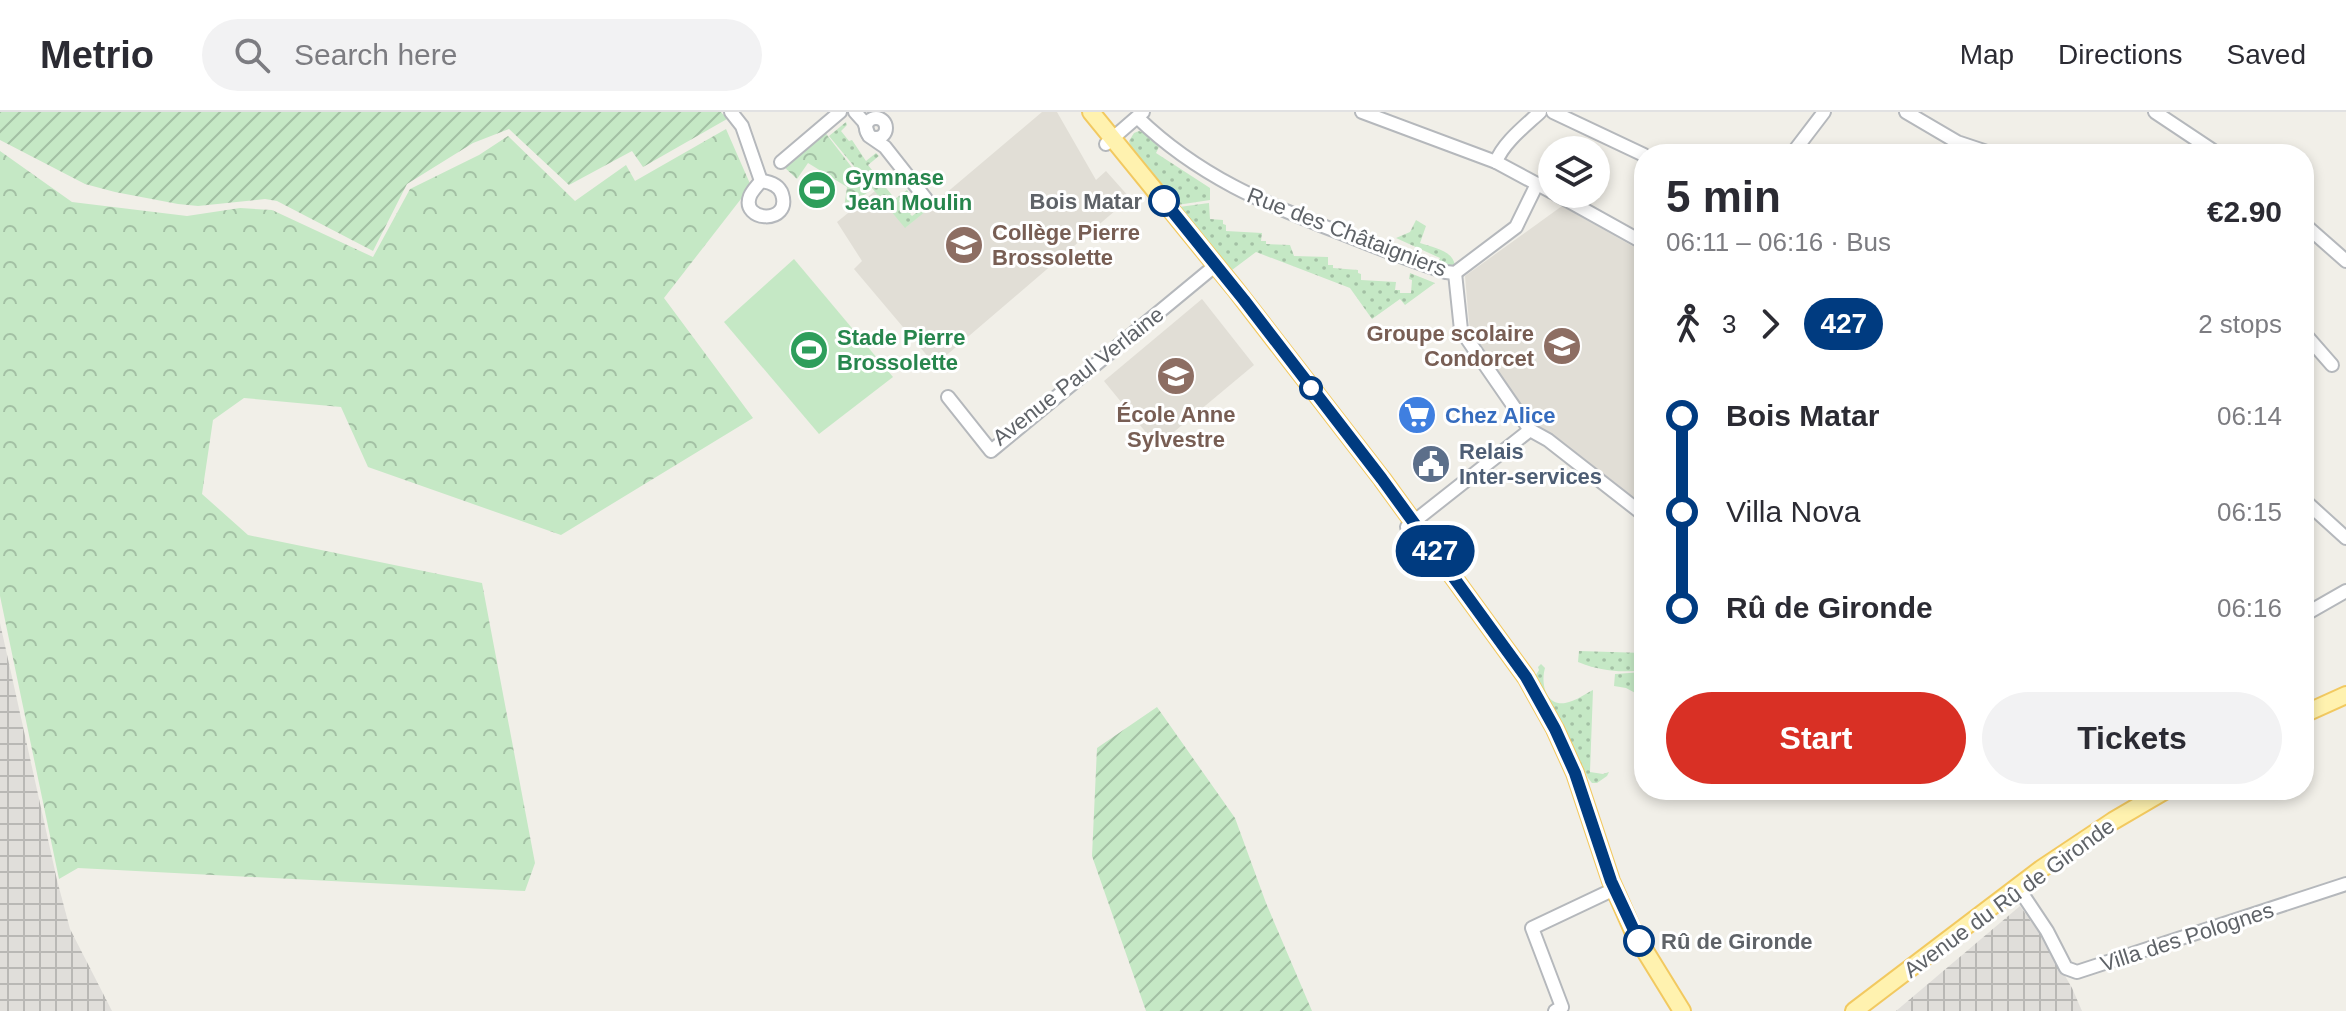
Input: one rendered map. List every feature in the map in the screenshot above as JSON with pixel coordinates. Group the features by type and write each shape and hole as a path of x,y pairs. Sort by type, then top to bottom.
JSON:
{"main road":[{"path":"1080,112 1110,142 1382,479 1517,681 1546,733 1565,776 1606,893 1625,936 1671,1011"},
{"path":"1091,112 1110,142"},
{"path":"1410,525 1435,551 1526,677 1575,773 1611,881 1625,912 1653,966 1682,1011"},
{"path":"2314,709 2346,695"},
{"path":"2314,720 2346,707"},
{"name":"Avenue du Rû de Gironde","path":"1854,1011 2041,869 2149,800"},
{"name":"Avenue du Rû de Gironde","path":"1869,1011 2021,892 2117,826 2161,800"}],"street":[{"path":"731,112 742,126 761,181"},
{"path":"781,162 840,112"},
{"path":"855,112 864,122 867,132"},
{"path":"1362,112 1496,162 1537,184"},
{"path":"1496,162 1510,142 1540,112"},
{"path":"1553,112 1634,150"},
{"path":"1800,144 1824,112"},
{"path":"1906,112 1963,144"},
{"path":"2155,112 2203,144"},
{"path":"1110,142 1141,115"},
{"name":"Rue des Châtaigniers","path":"1141,115 1163,142 1235,189 1271,206 1446,272 1455,273 1516,227 1537,184"},
{"path":"867,132 867,124 872,119 880,118 926,199"},
{"path":"867,132 886,129"},
{"path":"1581,208 1634,237"},
{"path":"2314,233 2346,261"},
{"name":"Avenue Paul Verlaine","path":"948,397 991,451 1212,268"},
{"path":"1455,273 1461,330 1530,430 1548,440 1634,507"},
{"path":"2314,344 2332,365"},
{"path":"1410,525 1530,430"},
{"path":"2314,509 2346,538"},
{"path":"2314,609 2346,591"},
{"name":"Villa des Polognes","path":"2021,892 2047,931 2066,968 2077,972 2346,884"},
{"path":"1555,1011 1562,1007 1532,928 1606,893"}],"shaded area":[{"name":"Collège Pierre Brossolette","path":"1042,112 1057,112 1096,180 1106,171 1130,198 935,365 854,269 862,261 837,222 875,191 906,227"},
{"name":"Groupe scolaire Condorcet","path":"1559,208 1566,208 1634,247 1634,502 1534,425 1470,333 1465,276"},
{"name":"École Anne Sylvestre","path":"1202,299 1254,365 1157,446 1104,381"},
{"path":"0,623 70,929 112,1011 0,1011"},
{"path":"2020,906 2045,941 2082,1011 1896,1011"}],"green space":[{"path":"0,112 721,112 727,119 643,167 632,151 569,185 509,129 473,143 407,184 373,251 277,201 265,199 198,206 85,184 0,140"},
{"path":"846,122 841,131 849,141 852,140 866,161 876,153 879,156 868,165 880,180 892,172 894,174 883,184 895,199 907,190 909,193 899,201 912,212 910,214 912,216 923,208 926,211 905,228 829,136"},
{"path":"726,129 751,186 664,298 753,418 561,535 368,467 341,407 244,398 213,420 202,494 248,535 482,583 535,863 525,891 78,868 59,879 0,596 0,151 72,202 187,216 240,208 272,210 373,257 410,189 479,155 508,136 575,201 626,165 635,181"},
{"path":"824,131 870,191 844,208 847,187 808,163 797,179 783,166"},
{"path":"1139,131 1159,147 1156,153 1210,188 1210,200 1177,205 1173,200 1176,197 1169,189 1166,191 1130,145 1134,133"},
{"path":"1209,203 1210,219 1223,220 1226,231 1262,233 1261,241 1266,241 1266,244 1290,245 1294,256 1328,257 1328,265 1358,270 1361,280 1396,282 1395,290 1400,290 1400,293 1411,293 1410,273 1435,283 1405,305 1400,299 1372,319 1350,288 1256,252 1232,270 1179,207"},
{"path":"1416,220 1426,226 1420,243 1447,253 1455,266 1437,265 1440,258 1396,238 1410,232"},
{"name":"Stade Pierre Brossolette","path":"794,259 893,377 819,434 724,322"},
{"path":"1579,651 1634,653 1634,670 1619,671 1578,662"},
{"path":"1541,664 1545,668 1547,694 1555,702 1572,701 1593,690 1590,772 1609,772 1597,783 1592,783 1588,778 1558,715 1536,682"},
{"path":"1634,673 1634,692 1614,686 1615,674"},
{"path":"1157,707 1235,818 1266,903 1312,1011 1146,1011 1092,856 1097,748"}],"bus line":[{"name":"427","path":"1164,201 1382,479 1526,677 1575,773 1611,881 1639,941"}],"place":[{"name":"Gymnase Jean Moulin","path":"817,190"},
{"name":"Bois Matar","path":"1164,201"},
{"name":"Collège Pierre Brossolette","path":"964,245"},
{"name":"Groupe scolaire Condorcet","path":"1562,346"},
{"name":"Stade Pierre Brossolette","path":"809,350"},
{"name":"École Anne Sylvestre","path":"1176,376"},
{"name":"Chez Alice","path":"1417,415"},
{"name":"Relais Inter-services","path":"1431,464"},
{"name":"Rû de Gironde","path":"1639,941"}]}
